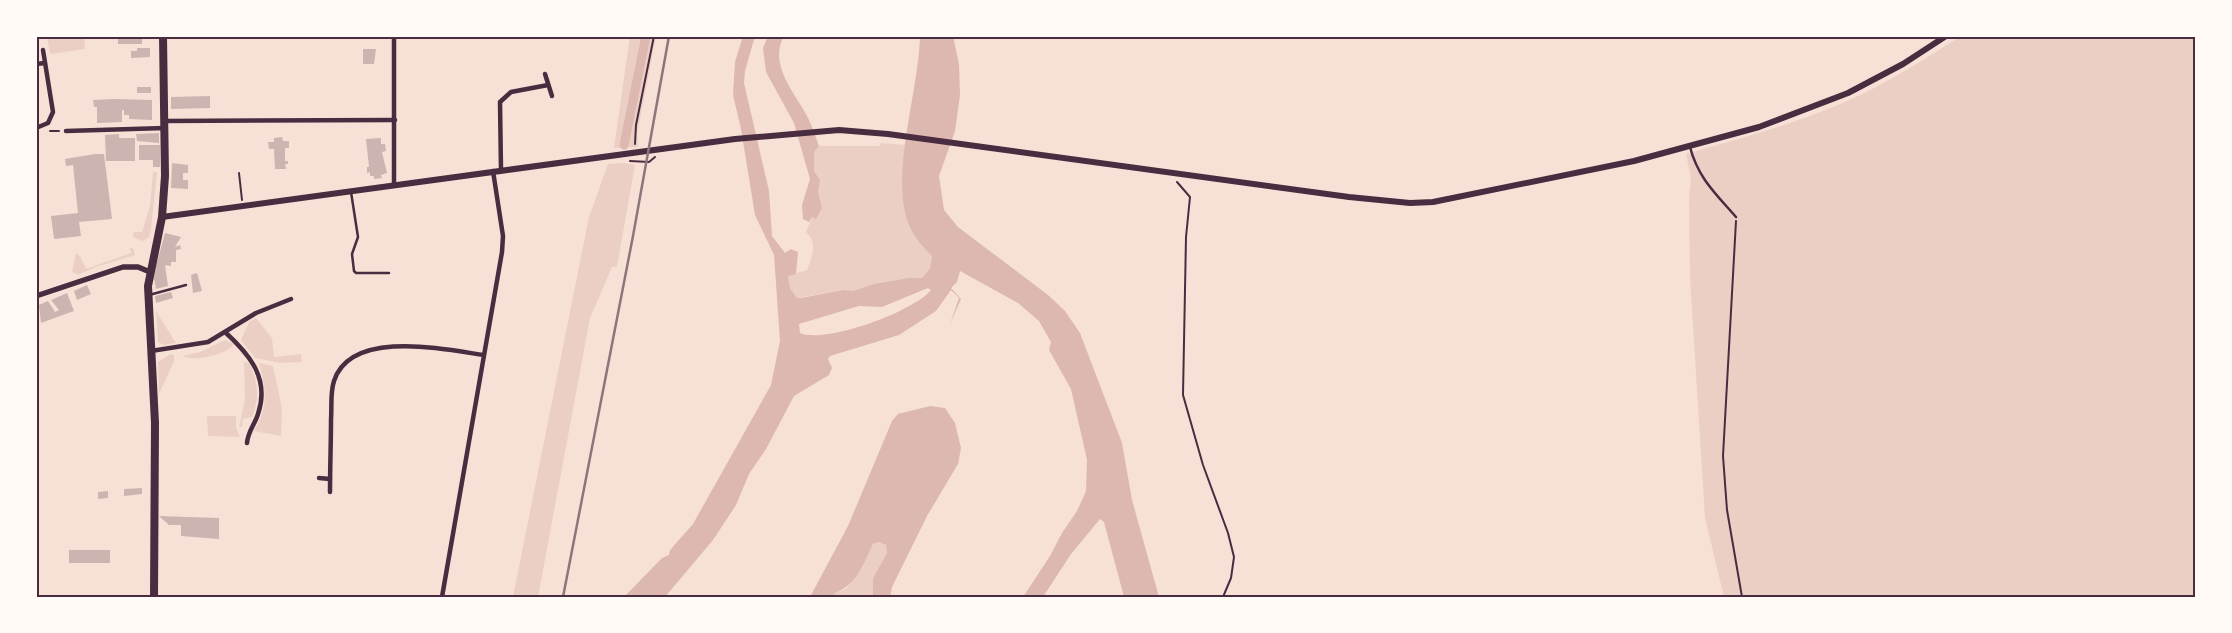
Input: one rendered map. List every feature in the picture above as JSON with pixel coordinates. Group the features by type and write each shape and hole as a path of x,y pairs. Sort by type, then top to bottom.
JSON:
{"main road":[{"path":"154,597 155,423 148,296 150,272 162,217 165,176 163,36"},
{"path":"162,217 635,152 652,152 735,139 850,130 1349,197 1410,203 1434,202 1567,176 1690,147 1760,128 1848,93 1903,64 1946,36"}],"street":[{"path":"394,36 394,184"},
{"path":"36,128 45,126 52,116 43,50"},
{"path":"36,64 45,63"},
{"path":"545,74 552,96"},
{"path":"442,597 503,242 497,171 500,102 510,92 548,85"},
{"path":"66,131 164,124 395,120"},
{"path":"36,296 123,267 138,267 150,272"},
{"path":"151,351 196,345 226,333 256,313 292,299"},
{"path":"226,333 253,361 262,392 258,416 248,433 247,443"},
{"path":"330,492 332,388 339,370 349,360 362,354 405,344 483,355"},
{"path":"319,478 330,479"}],"lane":[{"path":"1690,147 1695,166 1702,177 1736,217"},
{"path":"350,190 358,237 352,254 354,271 356,273 389,274"},
{"path":"148,296 186,286"}],"path":[{"path":"635,152 636,125 654,36"},
{"path":"50,132 66,131"},
{"path":"635,163 649,162"},
{"path":"239,173 243,206"},
{"path":"1176,181 1180,183 1190,196 1186,236 1183,395 1203,465 1228,533 1234,557 1231,578 1224,597"},
{"path":"1736,217 1723,456 1727,510 1742,597"}],"shaded area":[{"path":"47,36 84,36 85,49 50,54"},
{"path":"630,36 656,36 637,134 638,147 614,148"},
{"path":"743,36 755,36 745,71 744,83 769,191 772,236 785,253 791,249 798,252 796,274 788,276 790,288 797,298 801,298 843,290 853,291 874,284 908,278 922,278 930,268 932,256 912,231 903,203 904,156 920,36 953,36 959,64 960,95 955,131 939,176 944,210 958,227 1048,295 1065,311 1080,333 1122,443 1132,500 1159,597 1124,597 1104,522 1100,519 1071,554 1043,597 1023,597 1077,511 1086,491 1087,460 1071,389 1049,350 1051,342 1039,321 1018,303 960,271 957,282 951,288 961,299 950,324 959,298 951,290 936,311 899,335 830,356 828,359 832,368 829,375 794,396 766,449 749,474 736,505 713,540 665,597 624,597 662,558 669,555 670,550 693,524 771,385 780,341 774,255 755,215 741,129 733,95 735,62","holes":["928,288 931,290 906,308 868,324 828,334 812,335 800,333 799,324 859,306 882,307"]},
{"path":"768,36 784,36 779,57 781,68 790,88 809,119 819,146 814,152 814,171 820,180 818,192 822,208 816,219 812,217 809,222 803,219 802,205 810,179 794,123 766,72 763,48"},
{"path":"1961,36 2196,36 2196,597 1724,597 1705,518 1690,278 1689,196 1691,178 1686,154 1787,124 1845,102 1890,80"},
{"path":"881,143 906,145 903,177 904,205 913,231 932,256 930,268 922,278 908,278 874,284 853,291 843,290 797,298 790,288 788,275 807,270 812,255 812,241 806,232 812,217 820,180 814,171 814,152 819,146 879,146"},
{"path":"624,163 635,165 617,267 612,267 590,318 538,597 513,597 589,217 608,164"},
{"path":"153,172 157,172 151,229 149,237 143,241 133,237 134,232 142,232 150,206"},
{"path":"130,248 133,248 135,255 96,267 78,275 72,272 76,253 80,256 86,269 131,253"},
{"path":"156,311 176,343 164,345 158,342"},
{"path":"256,318 272,338 274,357 301,354 302,362 280,363 255,358 241,340 249,322"},
{"path":"225,340 234,344 217,354 202,358 182,356 200,352"},
{"path":"171,354 174,355 174,361 159,394 158,362"},
{"path":"244,362 249,363 252,370 257,396 252,417 243,419 242,427 239,427 245,400"},
{"path":"259,363 273,366 282,408 281,436 254,431 262,414 265,398"},
{"path":"930,406 945,408 955,423 961,448 958,464 927,516 892,587 890,597 873,597 873,578 887,553 886,545 879,542 873,544 854,579 843,589 835,593 834,597 810,597 848,526 892,421 898,414"},
{"path":"207,416 236,416 236,428 240,437 208,436"},
{"path":"879,542 886,545 887,553 873,578 873,597 834,597 835,593 847,588 873,544"}],"building":[{"path":"118,36 142,36 142,44 118,44"},
{"path":"137,48 150,48 150,57 131,58 131,51 137,51"},
{"path":"363,49 376,49 374,64 363,64"},
{"path":"137,87 151,87 151,93 137,93"},
{"path":"210,96 210,108 171,109 171,97"},
{"path":"93,100 152,100 152,120 129,119 129,115 124,115 124,110 122,110 122,122 97,123 97,107 94,107"},
{"path":"159,133 159,143 137,141 136,134"},
{"path":"119,134 119,138 135,138 135,161 106,161 105,135"},
{"path":"282,137 283,141 289,141 289,148 285,148 285,161 288,161 288,164 285,164 286,169 275,169 274,149 269,149 268,142 274,142 274,138"},
{"path":"381,138 381,144 385,144 386,151 382,152 387,173 381,175 382,178 374,179 374,176 370,176 370,172 367,173 367,167 369,167 366,139"},
{"path":"139,145 160,145 160,167 153,167 153,160 139,160"},
{"path":"104,154 112,219 79,222 81,236 54,239 51,216 78,213 73,165 66,166 65,159"},
{"path":"172,163 188,165 188,173 183,173 183,180 188,180 188,189 171,188"},
{"path":"165,233 181,237 175,247 180,245 181,249 176,250 176,262 171,262 171,266 165,265 168,286 156,289 154,278"},
{"path":"197,273 202,291 193,293 191,275"},
{"path":"87,285 91,294 77,300 74,291"},
{"path":"171,292 173,298 156,303 155,296"},
{"path":"67,293 74,311 41,323 39,305 48,301 55,312 59,310 51,300"},
{"path":"142,488 142,494 124,496 124,489"},
{"path":"108,491 108,498 98,499 98,492"},
{"path":"159,516 219,518 219,539 181,536 181,525 169,525"},
{"path":"69,550 110,550 110,563 69,563"}],"waterway":[{"path":"624,145 646,36"}],"railway":[{"path":"563,597 633,236 669,36"}]}
